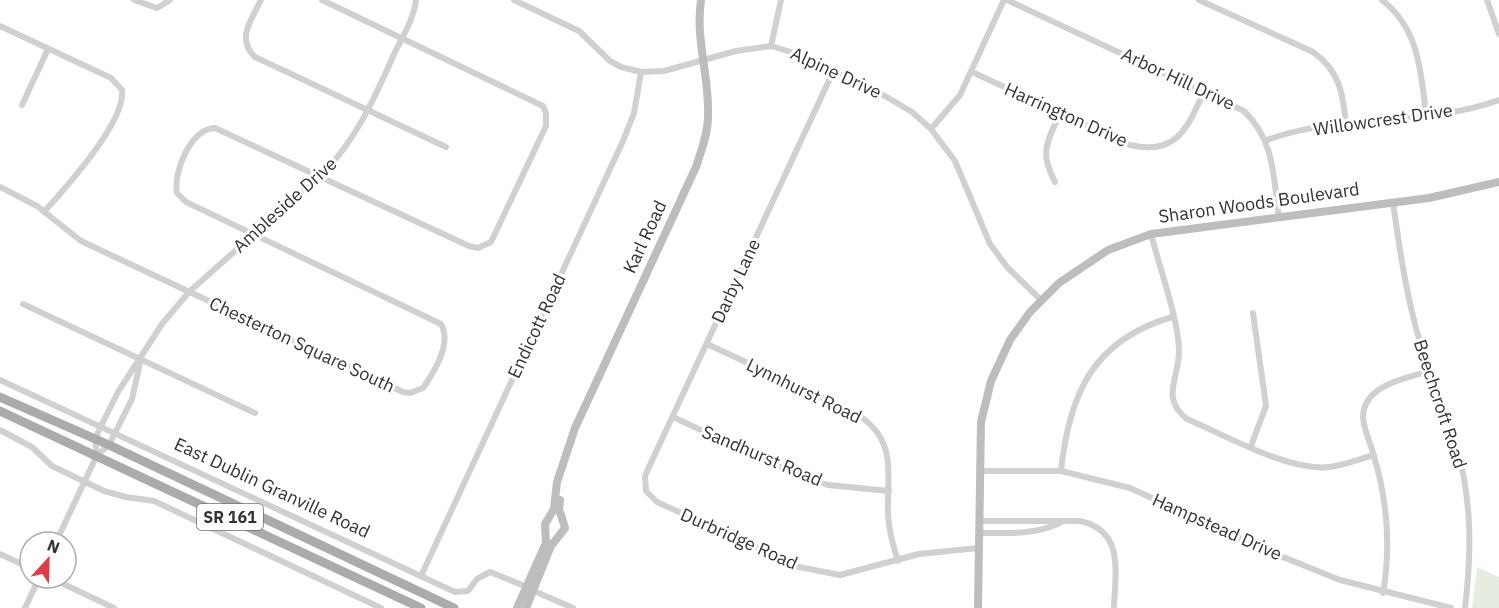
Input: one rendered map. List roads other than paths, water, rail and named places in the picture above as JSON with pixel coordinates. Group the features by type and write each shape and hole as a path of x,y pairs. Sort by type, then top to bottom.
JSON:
{"main road":[{"name":"East Dublin Granville Road","path":"0,397 110,445 454,608"},
{"name":"SR 161","path":"0,411 421,608"}],"street":[{"path":"134,0 157,8 170,0"},
{"path":"261,0 246,32 247,49 255,57 446,147"},
{"path":"254,234 186,202 177,193 176,176 195,137 206,129 222,130 469,246 486,246 495,236 546,126 546,113 537,102 322,0"},
{"name":"Ambleside Drive","path":"95,439 118,392 141,360 162,324 189,292 319,176 347,147 368,111 415,8 416,0"},
{"name":"Alpine Drive","path":"514,0 579,31 595,43 610,61 641,72 664,71 754,47 771,46 785,50 885,96 912,112 931,129 955,161 990,244 1007,267 1041,300"},
{"name":"Karl Road","path":"550,517 575,428 696,167 708,118 702,60 701,0"},
{"path":"771,46 781,0"},
{"path":"931,129 950,110 972,72 1006,0"},
{"name":"Arbor Hill Drive","path":"1006,0 1244,111 1256,122 1267,140 1279,217"},
{"path":"1199,0 1313,52 1325,60 1340,83 1346,124"},
{"path":"1382,0 1401,19 1416,49 1426,115"},
{"path":"1487,0 1499,34"},
{"path":"0,26 111,78 121,88 122,99 112,123 95,150 44,212"},
{"path":"22,105 48,48"},
{"name":"Endicott Road","path":"421,576 623,141 634,113 641,72"},
{"name":"Darby Lane","path":"646,491 645,476 833,72"},
{"name":"Harrington Drive","path":"972,72 1130,145 1161,146 1174,140 1186,130 1204,91"},
{"name":"Willowcrest Drive","path":"1267,140 1287,133 1426,115 1499,100"},
{"path":"1055,183 1046,165 1045,152 1060,113"},
{"name":"Sharon Woods Boulevard","path":"978,608 981,422 991,381 1010,340 1041,300 1059,283 1108,250 1151,234 1393,202 1499,183"},
{"name":"Chesterton Square South","path":"0,187 44,212 81,241 403,392 417,392 427,382 447,338 441,324 254,234"},
{"name":"Beechcroft Road","path":"1393,202 1404,278 1429,370 1455,440 1463,474 1471,557 1465,608"},
{"path":"1151,234 1179,351 1172,393 1178,412 1187,419 1287,462 1309,467 1329,467 1374,455"},
{"path":"23,304 255,413"},
{"path":"1251,446 1266,406 1253,313"},
{"path":"1061,471 1070,413 1082,384 1098,362 1135,332 1172,317"},
{"name":"Lynnhurst Road","path":"706,344 863,418 880,435 890,470 888,517 898,561"},
{"name":"Ambleside Drive","path":"97,455 110,445 132,399 141,360"},
{"path":"1383,593 1388,566 1384,496 1365,428 1365,404 1372,394 1383,387 1429,370"},
{"name":"East Dublin Granville Road","path":"0,380 460,593 468,591 477,579 490,572 573,608"},
{"name":"Sandhurst Road","path":"673,417 795,474 828,485 889,490"},
{"path":"0,430 32,447 52,466 115,495 161,504 381,608"},
{"path":"62,530 97,455 95,439"},
{"name":"Hampstead Drive","path":"979,471 1061,471 1130,488 1268,551 1340,580 1383,593 1451,608"},
{"name":"Karl Road","path":"560,478 562,482 559,509 562,519"},
{"name":"Durbridge Road","path":"646,491 657,502 799,567 840,575 919,554 978,548"},
{"path":"517,608 530,589 551,546 565,528 562,519 550,517 545,524 546,543 530,589 526,608"},
{"path":"980,520 1094,524 1105,532 1115,562 1114,608"},
{"path":"979,533 1034,533 1046,531 1063,522"},
{"path":"547,533 553,537 559,536"},
{"path":"0,554 18,562"},
{"path":"25,608 33,590"},
{"path":"76,590 114,608"}]}
